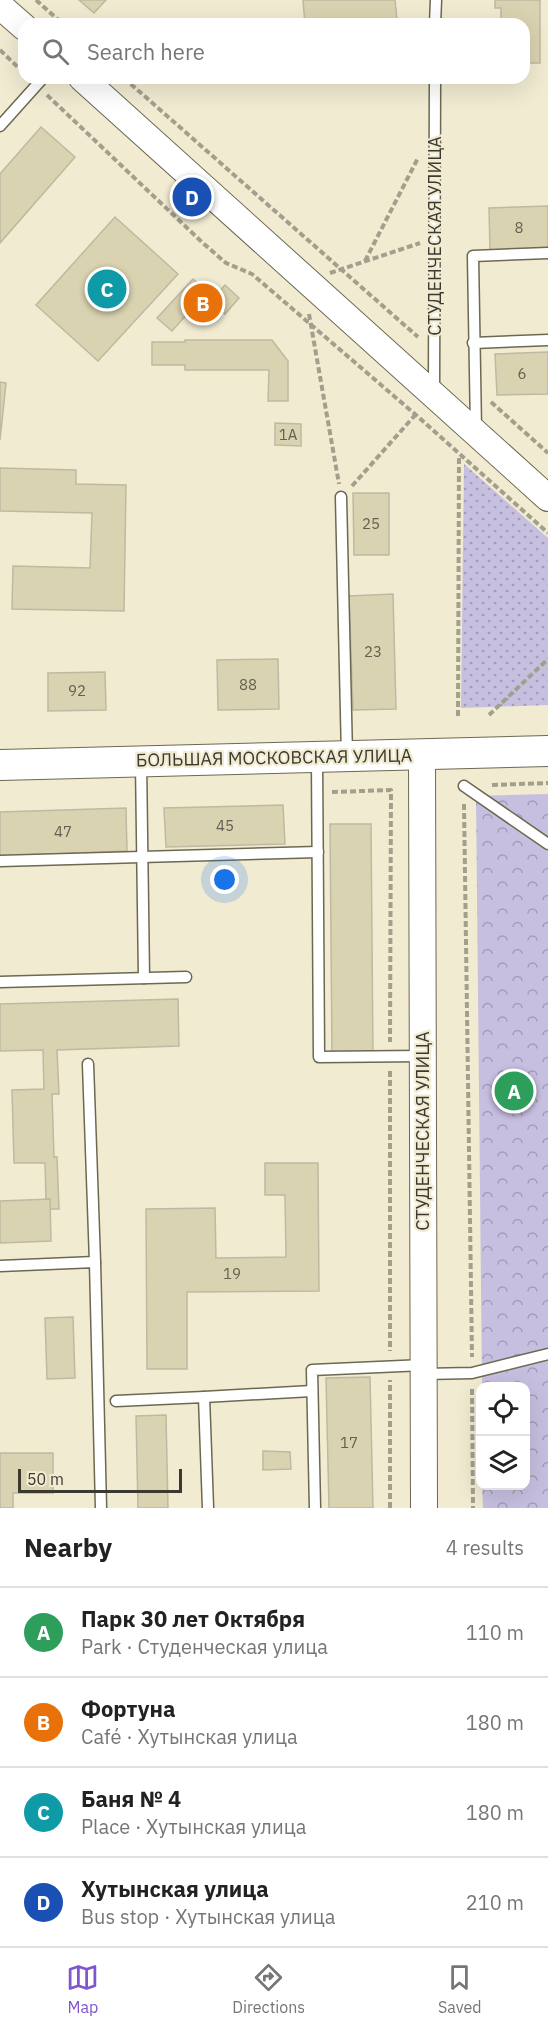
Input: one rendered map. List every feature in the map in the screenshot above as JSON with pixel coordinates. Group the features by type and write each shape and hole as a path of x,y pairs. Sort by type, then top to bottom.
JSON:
{"main road":[{"name":"БОЛЬШАЯ МОСКОВСКАЯ УЛИЦА","path":"0,765 548,751"}],"street":[{"path":"0,6 18,22"},
{"path":"89,84 548,498"},
{"name":"СТУДЕНЧЕСКАЯ УЛИЦА","path":"422,754 424,1508"}],"lane":[{"path":"435,18 436,0"},
{"path":"0,126 38,84"},
{"name":"СТУДЕНЧЕСКАЯ УЛИЦА","path":"434,394 435,84"},
{"path":"476,433 473,256 548,253"},
{"path":"473,343 548,340"},
{"path":"341,497 347,756"},
{"path":"317,756 319,1057 423,1056"},
{"path":"141,761 144,978"},
{"path":"464,786 548,844"},
{"path":"0,861 318,852"},
{"path":"0,982 186,977"},
{"path":"88,1064 100,1508"},
{"path":"0,1266 95,1262"},
{"path":"315,1508 312,1370 390,1367 472,1373 548,1354"},
{"path":"116,1401 312,1391"},
{"path":"204,1397 208,1508"}],"path":[{"path":"36,0 56,18"},
{"path":"0,50 18,67"},
{"path":"42,84 226,263 252,274 416,415 548,533"},
{"path":"131,84 434,351"},
{"path":"364,261 435,126"},
{"path":"341,497 310,324 306,280 435,238"},
{"path":"475,388 548,453"},
{"path":"341,497 434,394"},
{"path":"458,716 459,454"},
{"path":"489,715 548,659"},
{"path":"473,1508 464,786 548,783"},
{"path":"317,793 391,790 390,1508"}],"green space":[{"path":"464,464 548,538 548,705 461,708"},
{"path":"548,794 548,1508 483,1508 482,1490 530,1490 530,1382 482,1382 476,796"}],"building":[{"path":"79,0 106,0 94,13"},
{"path":"303,0 395,0 397,18 304,18"},
{"path":"495,0 540,0 540,63 530,63 530,18 501,18 501,8 495,8"},
{"path":"41,127 75,157 0,243 0,174"},
{"path":"548,206 548,248 490,250 489,208"},
{"path":"115,217 178,274 98,361 36,305"},
{"path":"193,279 214,298 225,285 239,298 225,314 219,307 203,325 189,312 172,331 157,318"},
{"path":"185,340 272,340 288,361 288,401 268,401 269,370 185,370 185,365 152,365 152,342 185,342"},
{"path":"548,352 548,394 497,395 495,354"},
{"path":"0,382 6,383 0,440"},
{"path":"275,423 301,424 301,446 275,445"},
{"path":"0,468 76,470 76,484 126,485 124,611 12,609 13,566 90,568 92,513 0,511"},
{"path":"353,493 389,493 389,555 354,555"},
{"path":"393,594 396,709 353,710 349,596"},
{"path":"278,659 279,709 218,710 217,660"},
{"path":"105,672 106,710 48,711 48,673"},
{"path":"283,805 285,844 166,847 164,808"},
{"path":"126,808 127,851 0,856 0,812"},
{"path":"330,824 371,824 373,1056 332,1056"},
{"path":"178,999 179,1046 57,1050 59,1094 52,1094 54,1157 57,1157 59,1209 50,1209 50,1199 46,1199 45,1163 14,1163 12,1090 44,1089 43,1050 0,1051 0,1004"},
{"path":"265,1163 318,1163 319,1291 187,1292 187,1369 147,1369 146,1209 215,1208 216,1258 286,1257 285,1195 265,1195"},
{"path":"50,1199 51,1241 0,1243 0,1201"},
{"path":"73,1317 75,1378 47,1379 45,1318"},
{"path":"370,1377 373,1508 329,1508 326,1378"},
{"path":"166,1415 168,1508 138,1508 136,1416"},
{"path":"263,1451 290,1452 291,1469 263,1470"},
{"path":"0,1453 53,1453 53,1493 13,1493 13,1508 0,1508"}],"place":[{"name":"Хутынская улица","path":"192,197"},
{"name":"Баня № 4","path":"107,289"},
{"name":"Фортуна","path":"203,303"},
{"name":"Парк 30 лет Октября","path":"514,1091"}]}
